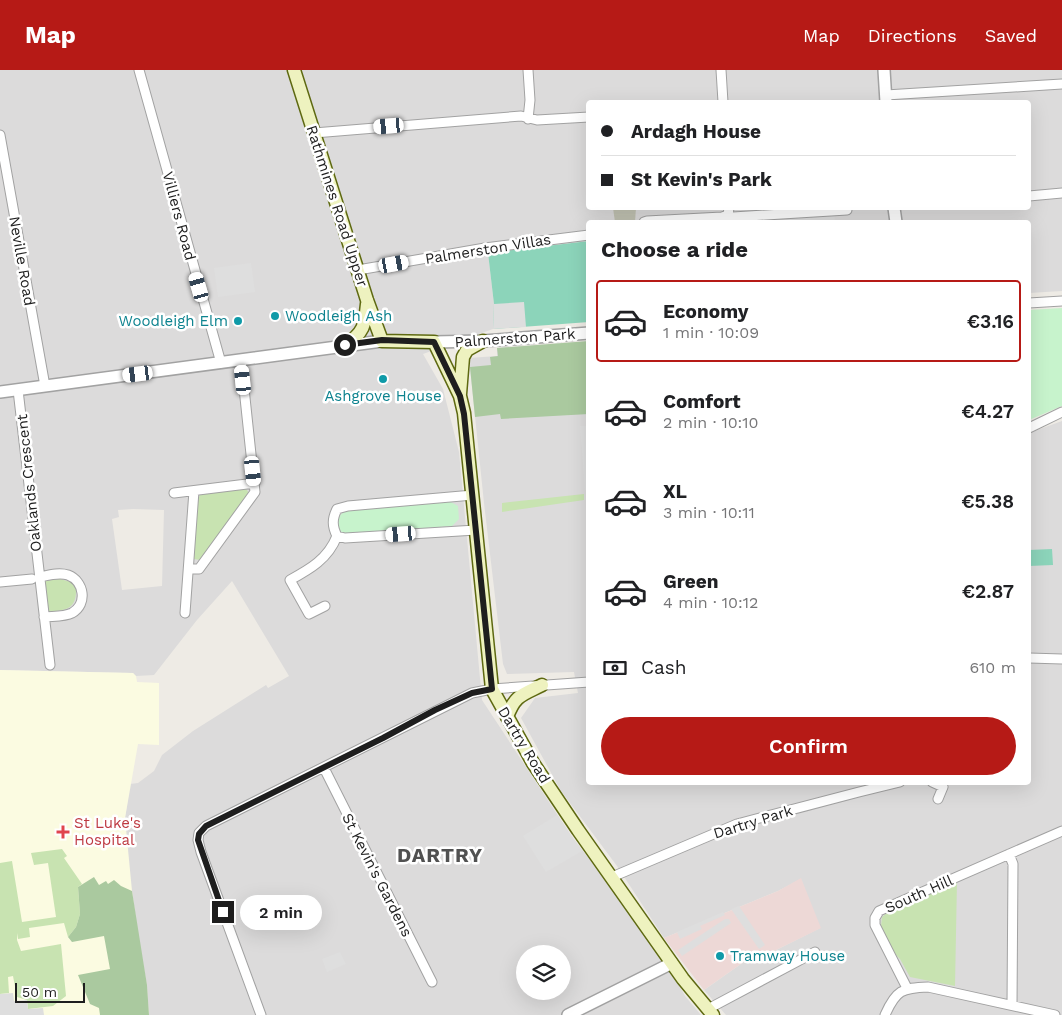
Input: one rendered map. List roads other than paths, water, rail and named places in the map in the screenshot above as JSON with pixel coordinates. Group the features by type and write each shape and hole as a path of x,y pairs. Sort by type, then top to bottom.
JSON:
{"main road":[{"name":"Rathmines Road Upper","path":"294,70 367,300 382,340"},
{"path":"345,345 359,335 362,329 367,300"},
{"name":"Palmerston Park","path":"382,340 434,342"},
{"path":"460,396 463,357 467,350 483,341"},
{"name":"Dartry Road","path":"434,342 460,396 464,414 492,689 533,763 672,963 710,1012"},
{"path":"507,717 512,703 520,696 542,685"}],"street":[{"name":"Villiers Road","path":"139,70 221,363"},
{"path":"528,70 530,100 528,118"},
{"path":"722,70 723,100"},
{"path":"884,70 886,99 1062,84"},
{"path":"314,133 521,116 537,120 586,117"},
{"name":"Neville Road","path":"0,135 45,386"},
{"path":"1031,196 1062,193"},
{"path":"665,220 722,217 729,211 733,217 847,210"},
{"name":"Palmerston Villas","path":"358,270 485,248 586,235"},
{"path":"1031,303 1062,301"},
{"name":"Palmerston Park","path":"434,342 483,341 586,333"},
{"path":"0,392 382,340"},
{"path":"190,569 199,569 255,492 241,360"},
{"name":"Oaklands Crescent","path":"18,390 33,528 36,578 44,617 50,665"},
{"path":"1031,427 1062,412"},
{"path":"174,493 255,483"},
{"path":"185,613 190,569 194,491"},
{"path":"325,606 309,614 290,580 316,565 333,547 337,536 333,518 337,509 348,506 472,495"},
{"path":"337,536 345,538 476,530"},
{"path":"0,582 57,574 70,576 80,584 82,590 81,603 78,608 67,615 44,617"},
{"path":"1031,658 1062,658"},
{"path":"261,1015 201,852 198,840 199,834 206,826 472,693 492,689 586,682"},
{"name":"St Kevin's Gardens","path":"324,768 432,982"},
{"name":"Dartry Park","path":"612,877 737,824 888,785"},
{"path":"938,799 943,787 939,785"},
{"name":"South Hill","path":"907,988 875,925 875,918 879,911 1062,831"},
{"path":"1009,854 1013,864 1012,1005"},
{"path":"710,1012 815,952"},
{"path":"568,1015 672,963"},
{"path":"885,1015 891,1000 907,988 928,987 1055,1015"}],"place":[{"name":"Woodleigh Ash","path":"275,316"},
{"name":"Woodleigh Elm","path":"238,321"},
{"name":"Ashgrove House","path":"383,379"},
{"name":"St Luke's Hospital","path":"63,832"},
{"name":"Tramway House","path":"720,956"}],"district":[{"name":"DARTRY","path":"440,855"}]}
